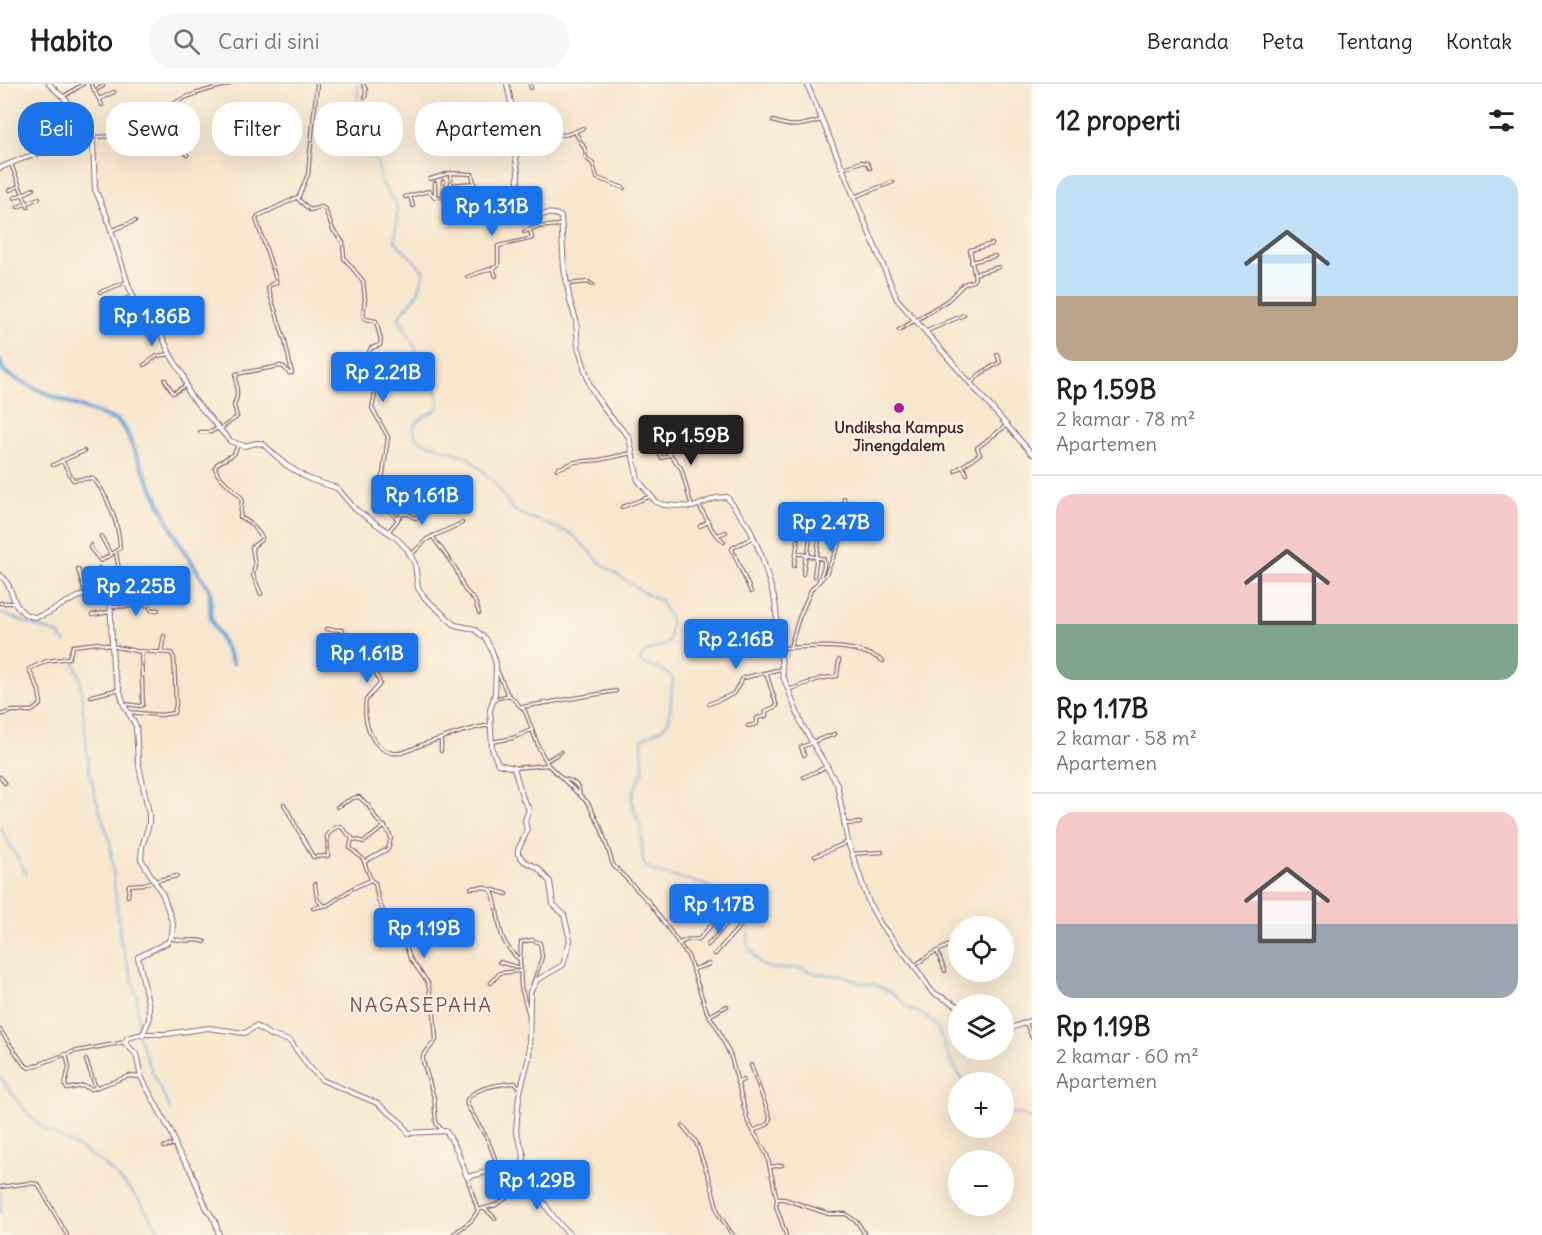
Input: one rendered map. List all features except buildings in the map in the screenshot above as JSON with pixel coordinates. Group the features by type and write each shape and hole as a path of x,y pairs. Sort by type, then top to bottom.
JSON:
{"street":[{"path":"49,84 66,102"},
{"path":"62,97 83,84"},
{"path":"91,84 102,105"},
{"path":"175,102 230,84"},
{"path":"200,432 219,429 237,417 234,405 237,396 236,374 276,366 284,367 289,373 292,372 285,340 268,288 276,283 276,279 256,219 298,197 304,188 314,128 317,84"},
{"path":"363,84 366,90 365,97"},
{"path":"507,84 511,102"},
{"path":"807,84 895,296 1032,454"},
{"path":"94,91 103,86"},
{"path":"99,99 114,92"},
{"path":"773,121 791,127 805,126 822,120"},
{"path":"563,135 583,128"},
{"path":"575,132 585,149 586,158 593,164 597,178 624,188"},
{"path":"0,168 27,156"},
{"path":"94,156 95,187 127,282 133,296 158,327 170,354 182,372 189,394 226,438 238,446 257,442 263,444 286,465 309,479 337,488 355,509 388,532 411,555 415,564 418,588 425,598 455,625 474,629 483,635 492,651 496,668 509,695 522,707 548,765 588,803 602,828 613,864 649,902 680,943 694,969 709,1016 716,1024 729,1053 747,1118 765,1150 777,1199 777,1209 786,1235"},
{"path":"515,156 518,217 542,214 557,214 561,217 563,259 570,301 576,320 577,342 590,386 608,414 628,434 637,478 661,505 692,507 716,498 728,498 754,537 775,601 781,669 812,743 828,766 838,789 848,842 862,885 879,922 934,994 948,1001"},
{"path":"842,169 863,162 867,163 870,168"},
{"path":"11,164 27,205"},
{"path":"450,173 452,195"},
{"path":"430,179 450,173 472,174 477,218"},
{"path":"443,181 444,196"},
{"path":"854,197 893,182"},
{"path":"435,183 435,197"},
{"path":"451,185 474,183"},
{"path":"10,190 20,186"},
{"path":"14,198 34,189"},
{"path":"405,197 429,191 435,197"},
{"path":"435,197 518,191"},
{"path":"410,196 413,206"},
{"path":"298,197 307,209 325,208 333,230 343,243 344,258 363,281 365,299 363,316 376,322 381,342 369,350 375,394 372,408 388,437 378,485 384,504 398,519"},
{"path":"18,207 39,198"},
{"path":"110,231 135,221"},
{"path":"524,232 563,224"},
{"path":"467,277 499,265 498,246 531,238 530,230"},
{"path":"899,330 948,300 964,284 973,281 975,278 970,250 992,244"},
{"path":"971,262 995,256"},
{"path":"974,274 999,267"},
{"path":"493,268 496,276"},
{"path":"100,292 127,282"},
{"path":"568,284 588,282 592,285"},
{"path":"118,302 133,296"},
{"path":"924,332 964,315"},
{"path":"144,365 157,356 170,354"},
{"path":"970,384 980,374 1000,362 997,354"},
{"path":"165,380 173,393 186,386"},
{"path":"955,471 980,454 977,448 1007,425"},
{"path":"659,441 681,469 692,507"},
{"path":"238,446 234,454 218,463 216,470 242,498 240,517 250,523 262,537 252,547 255,565 254,579 261,594"},
{"path":"655,448 662,458 671,454"},
{"path":"53,465 84,452"},
{"path":"557,469 575,462 632,453"},
{"path":"62,460 72,480 92,478 105,495 120,538 120,548 100,561 90,549 91,545"},
{"path":"962,466 967,474"},
{"path":"622,507 652,496"},
{"path":"388,532 401,514 402,505 420,497"},
{"path":"790,647 799,618 812,590 826,574 844,532 844,498"},
{"path":"699,505 708,522 724,542"},
{"path":"401,514 408,514 415,518 438,507"},
{"path":"700,526 708,522"},
{"path":"411,555 432,536 462,523"},
{"path":"718,535 726,532"},
{"path":"803,573 810,535"},
{"path":"101,536 111,555"},
{"path":"432,536 452,563 464,589 475,601 479,614"},
{"path":"751,592 732,549 754,537"},
{"path":"794,566 798,540"},
{"path":"814,576 819,540"},
{"path":"114,588 121,581 116,552"},
{"path":"796,553 824,560 818,583"},
{"path":"78,568 86,595"},
{"path":"99,568 111,610 112,668 123,704 136,727 138,761 149,817 141,858 163,895 172,919 171,938 159,948 138,957 150,1011 140,1035"},
{"path":"0,575 9,584 16,603 26,614 38,617 86,595 114,588 122,590 144,585"},
{"path":"122,590 126,606"},
{"path":"0,603 16,603"},
{"path":"92,615 126,606 149,605 151,610 158,610"},
{"path":"326,629 342,630 348,642 361,644 380,684 365,702 368,727 374,741 390,752 396,753 491,725"},
{"path":"161,652 164,636"},
{"path":"0,714 12,711 32,711 41,704 39,691 29,672 31,667 47,661 69,658 73,646 93,643 141,651 168,652 173,655 175,711 173,714 166,716 127,712"},
{"path":"779,648 843,648 874,656 883,661"},
{"path":"123,704 143,705 141,651"},
{"path":"788,690 816,680 837,676 839,660"},
{"path":"496,668 494,699 490,708 493,753 498,764 513,768 548,765"},
{"path":"709,704 733,694 743,678 781,669"},
{"path":"748,726 757,724 757,718 766,716 766,711 777,706 766,673"},
{"path":"91,696 120,689"},
{"path":"522,707 616,691"},
{"path":"494,699 509,695"},
{"path":"492,742 513,738 532,730"},
{"path":"804,755 801,747 835,734"},
{"path":"441,739 441,751"},
{"path":"546,761 561,752"},
{"path":"804,777 828,766"},
{"path":"513,768 529,809 525,821 527,831 518,854 524,861 538,868 550,882 553,904 564,915 570,937 563,965 533,984"},
{"path":"0,777 5,783"},
{"path":"337,807 352,798 359,797 368,805 377,820 385,826 391,837 389,848 364,862"},
{"path":"284,804 313,857 328,856 327,836 335,827 343,827 352,839 364,843 385,826"},
{"path":"844,824 860,823"},
{"path":"352,839 349,844 350,848 364,862 371,880 375,883 378,901 395,940 405,943 411,959 430,988 435,1013 436,1040 423,1056 423,1061 434,1098 436,1123 449,1135 455,1146 478,1210"},
{"path":"815,856 848,842"},
{"path":"852,854 882,852"},
{"path":"128,896 129,886 177,876"},
{"path":"313,908 328,905 353,888 371,880"},
{"path":"315,884 317,899 323,906"},
{"path":"471,888 490,889 507,894"},
{"path":"490,889 496,902 500,935 508,948 520,960"},
{"path":"680,943 699,939 725,910 740,915 741,925 715,954"},
{"path":"708,945 735,914"},
{"path":"171,938 181,942 200,940 205,942"},
{"path":"523,1164 524,1155 516,1131 521,1088 529,1060 530,1017 530,994 542,957 540,943 532,940 521,942 520,960 521,989 530,1017"},
{"path":"914,966 948,946"},
{"path":"937,951 945,971"},
{"path":"499,962 520,970"},
{"path":"694,969 709,964"},
{"path":"491,983 500,973 520,970"},
{"path":"709,1016 727,1006"},
{"path":"1014,1027 1032,1020"},
{"path":"1026,1023 1032,1038"},
{"path":"0,1030 27,1067 32,1068 66,1054 125,1042 127,1038 140,1035 208,1028 245,1033 256,1026 270,1035 290,1041 309,1067 322,1080 377,1103 402,1123 408,1133 443,1130"},
{"path":"125,1042 136,1054 141,1077 171,1132 177,1150 188,1166 207,1209 215,1221 219,1235"},
{"path":"66,1054 69,1067 66,1088 81,1086 92,1089 129,1076 141,1077"},
{"path":"86,1060 96,1088"},
{"path":"751,1065 770,1118 768,1124 753,1131"},
{"path":"737,1083 742,1080"},
{"path":"513,1191 467,1105 467,1100 473,1093 502,1084 517,1084 521,1088"},
{"path":"683,1126 696,1142 719,1207 720,1216 733,1235"},
{"path":"164,1147 175,1144"},
{"path":"467,1177 494,1170 503,1172 527,1164 533,1172 537,1189 551,1213 570,1235"},
{"path":"770,1167 782,1165"},
{"path":"533,1172 548,1167 570,1175"},
{"path":"2,1186 32,1183 38,1185 68,1235"},
{"path":"452,1235 471,1221 478,1210 503,1202 513,1191 537,1189"},
{"path":"777,1199 784,1199 831,1215 846,1214 860,1225 865,1235"},
{"path":"485,1209 495,1218"}],"waterway":[{"path":"357,84 358,97 352,130 358,149 378,164 381,182 396,203 395,241 423,270 417,294 399,317 420,357 435,379 439,406 419,420 413,428 416,437 420,441 468,457 494,482 514,511 572,534 603,565 643,592 661,601 671,621 669,641 645,653 640,662 663,671 673,679 669,720 663,728 642,739 643,772 632,799 641,828 643,863 656,872 705,885 732,903 734,908 747,915 749,929 747,944 761,965 775,969 799,968 818,974 845,976 861,983 874,984 891,992 910,1009 926,1016 937,1027 950,1060 958,1072"},
{"path":"0,361 3,371 14,378 54,397 118,421 126,431 178,541 210,590 211,619 233,663"},
{"path":"0,613 58,634 66,643"},
{"path":"73,658 80,678 89,769 110,841 120,938 137,996 138,1035 149,1065 170,1109"},
{"path":"0,827 27,875"},
{"path":"0,1077 39,1125 94,1157 117,1176 146,1209 161,1235"},
{"path":"1014,1113 1032,1120"},
{"path":"0,1192 0,1215"}],"place":[{"name":"Undiksha Kampus Jinengdalem","path":"899,408"}],"district":[{"name":"NAGASEPAHA","path":"421,1005"}]}
